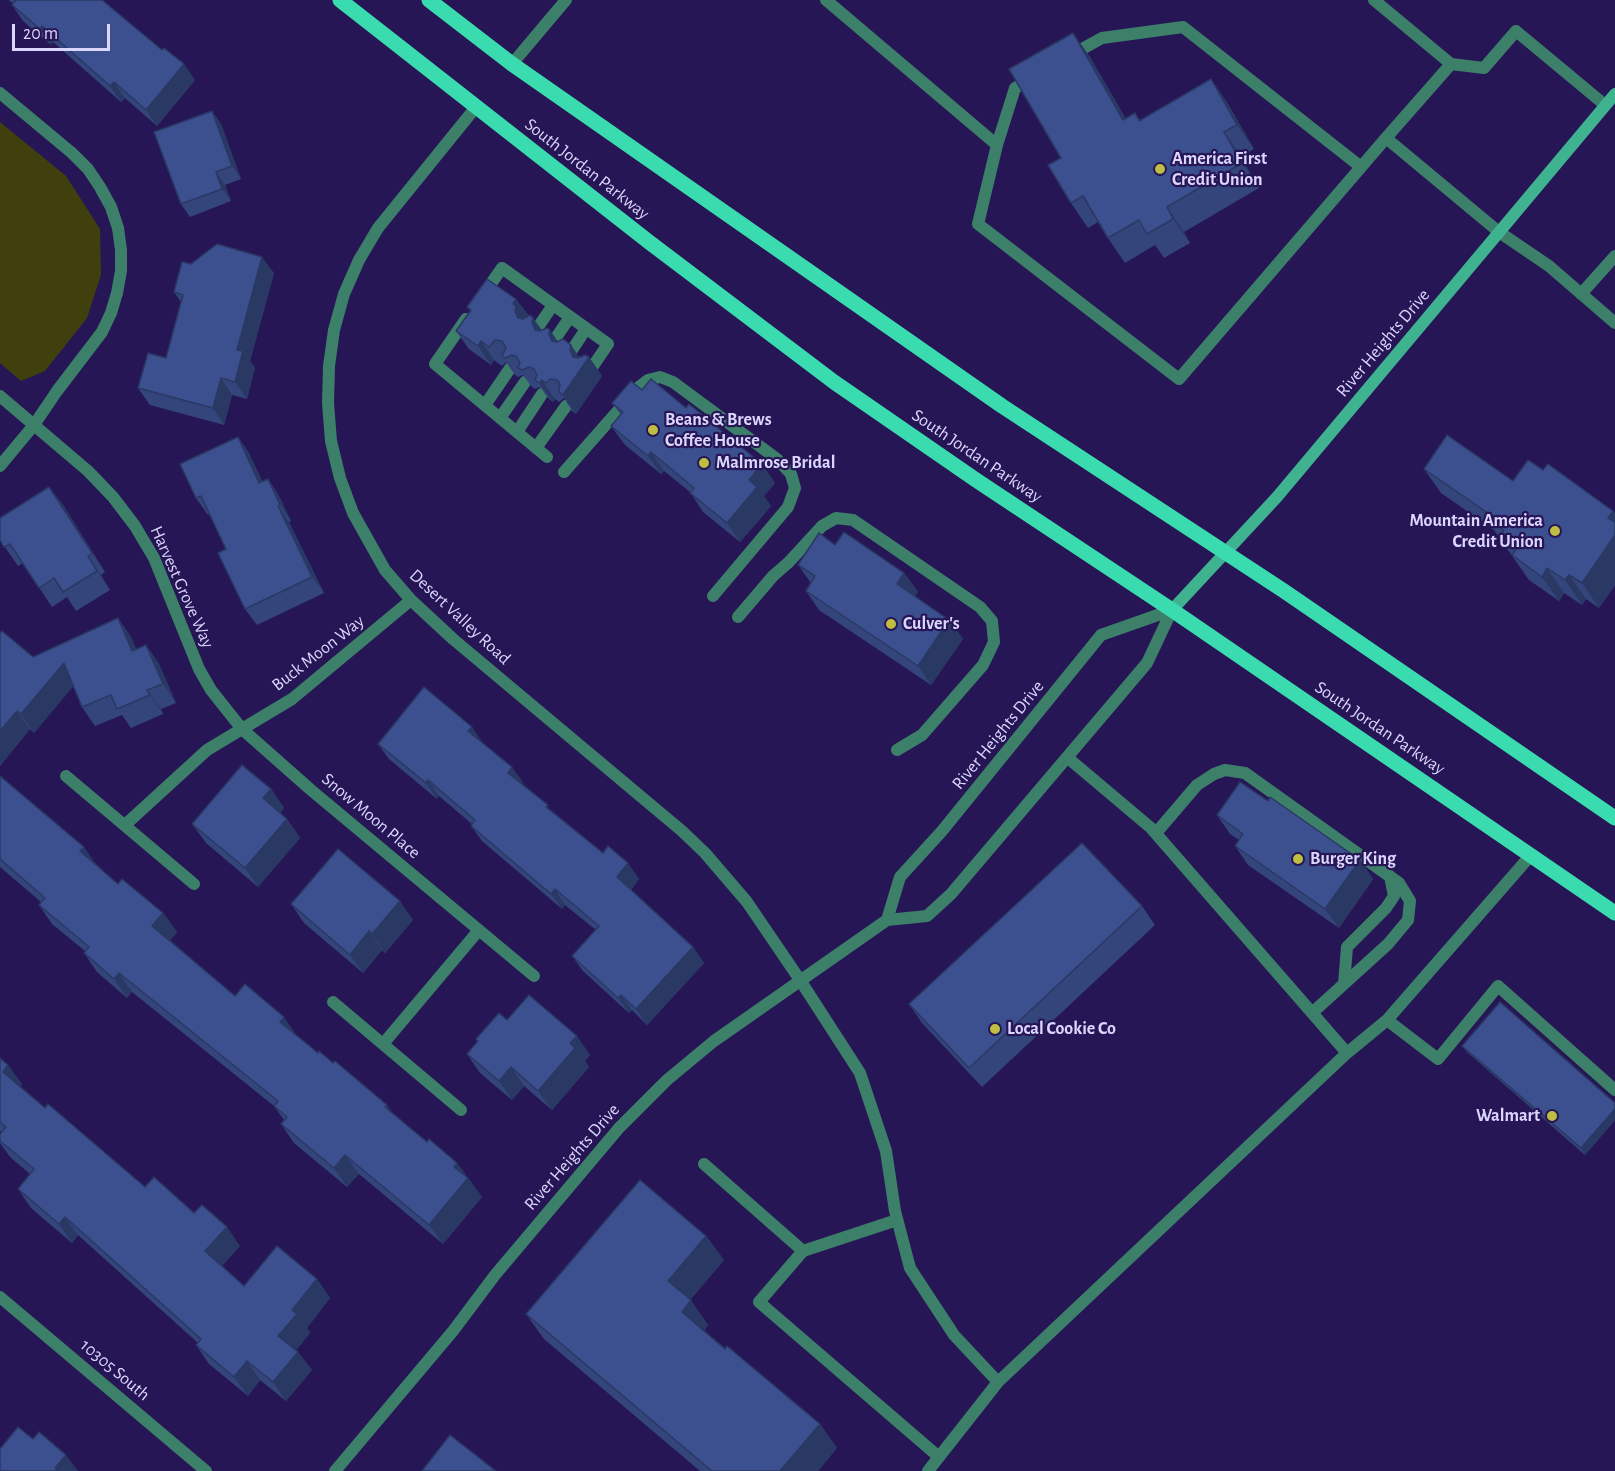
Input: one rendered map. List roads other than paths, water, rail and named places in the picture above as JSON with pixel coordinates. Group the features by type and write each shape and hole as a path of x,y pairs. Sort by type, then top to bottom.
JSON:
{"main road":[{"name":"South Jordan Parkway","path":"340,0 796,354 966,473 1172,610 1615,914"},
{"path":"429,0 512,64 1002,406 1225,553 1570,785 1615,818"}],"street":[{"path":"512,64 566,0"},
{"path":"826,0 997,145"},
{"path":"1374,0 1450,64 1484,68 1516,31 1605,105"},
{"path":"1063,60 1102,38 1183,27 1361,167"},
{"path":"1044,71 1015,88 997,145 978,224 1179,379 1450,64"},
{"path":"0,93 88,169 111,207 118,228 121,250 121,271 117,293 102,332 34,425 0,466"},
{"name":"River Heights Drive","path":"334,1471 453,1331 495,1275 619,1128 687,1063 714,1041 800,980 836,958 887,920 927,916 939,906 1147,663 1172,610 1277,497 1615,94"},
{"name":"Desert Valley Road","path":"476,106 378,228 344,294 334,330 329,366 328,404 331,441 340,478 353,513 385,570 411,600 453,639 674,824 705,853 747,902 860,1073 886,1151 897,1220 910,1268 954,1335 998,1382"},
{"path":"1386,138 1499,232 1549,267 1615,322"},
{"path":"1581,294 1615,256"},
{"path":"547,457 435,364 502,267 608,345 591,369"},
{"path":"536,330 553,305"},
{"path":"553,342 570,317"},
{"path":"570,353 586,329"},
{"path":"485,405 511,367"},
{"path":"564,472 639,387 648,380 660,377 673,382 777,459 791,474 795,488 788,507 713,596"},
{"path":"500,418 525,382"},
{"path":"517,432 542,394"},
{"name":"Harvest Grove Way","path":"0,396 88,471 113,497 135,526 154,558 199,669 211,690 242,729"},
{"path":"536,448 566,406"},
{"path":"738,617 773,576 822,526 836,518 853,520 980,607 993,621 994,642 982,665 922,735 897,750"},
{"name":"Buck Moon Way","path":"125,825 207,750 292,699 411,600"},
{"name":"River Heights Drive","path":"887,920 900,877 942,831 1101,635 1172,610"},
{"name":"Snow Moon Place","path":"242,729 311,790 534,976"},
{"path":"1068,758 1156,833 1347,1053"},
{"path":"1156,833 1197,785 1225,770 1245,773 1399,883 1410,901 1408,920 1388,944 1312,1013"},
{"path":"66,776 194,884"},
{"path":"928,1471 998,1382 1347,1053 1387,1020 1531,855"},
{"path":"1344,984 1347,947 1386,908 1394,896 1390,876"},
{"path":"383,1044 479,930"},
{"path":"1387,1020 1438,1059 1498,986 1615,1090"},
{"path":"333,1002 461,1110"},
{"path":"704,1164 803,1251"},
{"path":"897,1220 803,1251 759,1302 939,1457"},
{"name":"10305 South","path":"0,1297 206,1471"}],"place":[{"name":"America First Credit Union","path":"1160,169"},
{"name":"Beans & Brews Coffee House","path":"653,430"},
{"name":"Malmrose Bridal","path":"704,463"},
{"name":"Mountain America Credit Union","path":"1555,531"},
{"name":"Culver's","path":"891,624"},
{"name":"Burger King","path":"1298,859"},
{"name":"Local Cookie Co","path":"995,1029"},
{"name":"Walmart","path":"1552,1116"}]}
